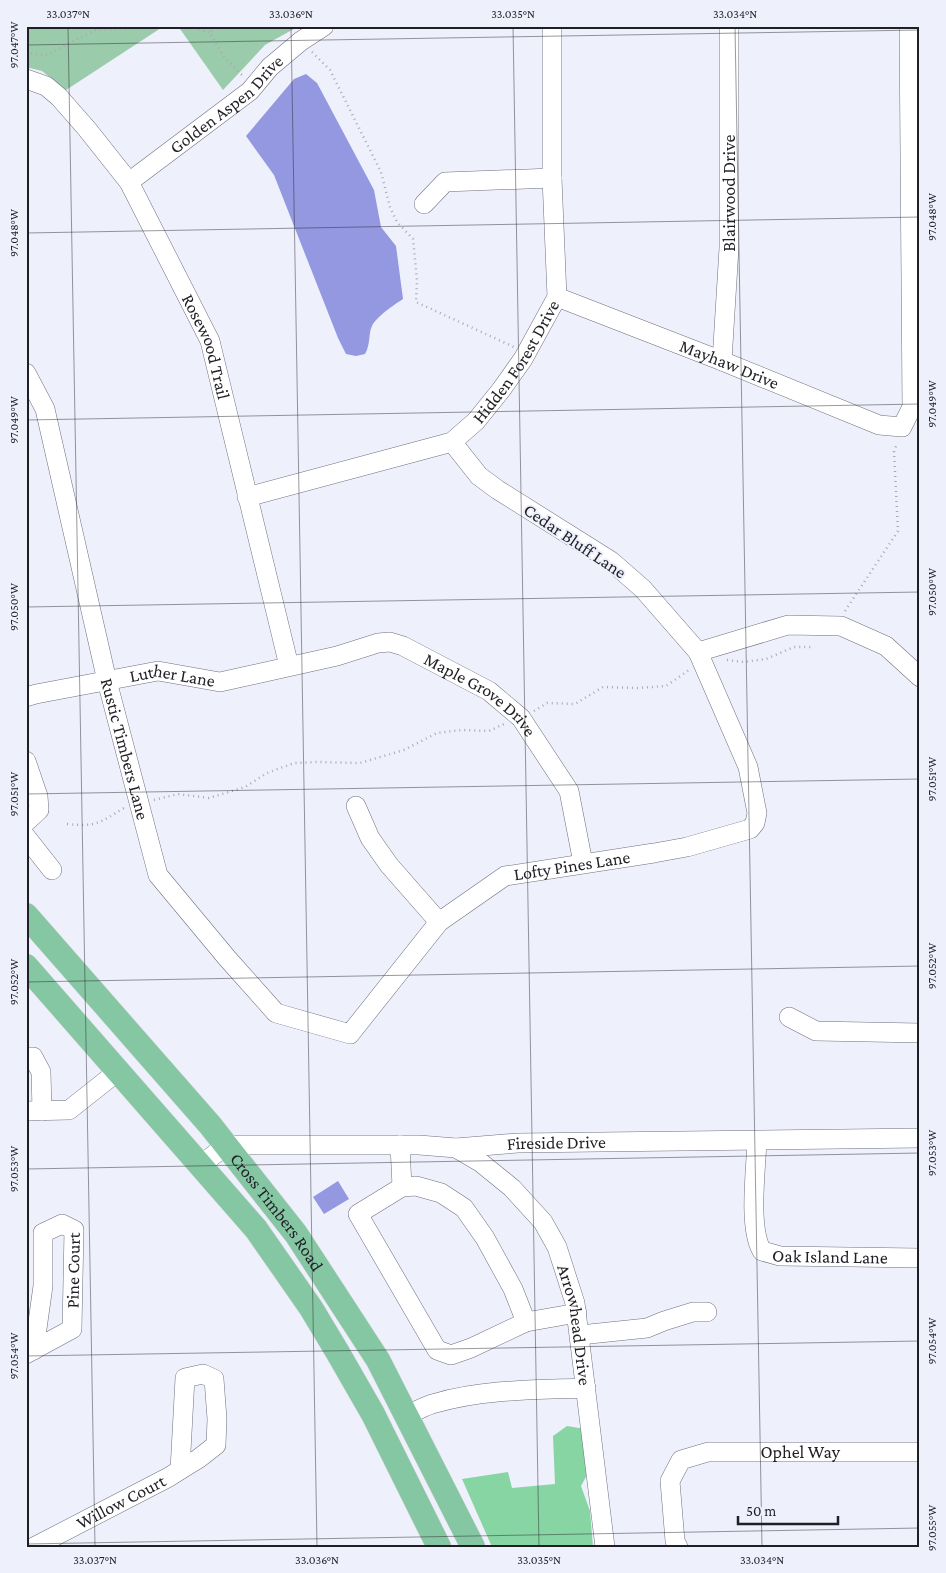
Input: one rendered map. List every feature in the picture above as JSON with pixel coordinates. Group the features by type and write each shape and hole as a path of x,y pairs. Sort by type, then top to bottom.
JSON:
{"main road":[{"name":"Cross Timbers Road","path":"26,915 210,1125 296,1234 373,1351 473,1547"},
{"name":"Cross Timbers Road","path":"26,966 256,1229 311,1308 373,1414 439,1547"}],"street":[{"name":"Golden Aspen Drive","path":"129,182 250,91 270,67 301,41 324,26"},
{"name":"Hidden Forest Drive","path":"247,497 452,442 476,421 526,354 557,297 552,178 552,26"},
{"name":"Blairwood Drive","path":"722,362 729,248 729,26"},
{"path":"902,427 912,407 909,26"},
{"name":"Rosewood Trail","path":"26,79 46,86 59,97 129,182 210,341 289,666"},
{"path":"424,204 445,182 552,178"},
{"name":"Mayhaw Drive","path":"557,297 879,425 902,427"},
{"name":"Rustic Timbers Lane","path":"26,373 45,409 108,681 158,875 276,1013 350,1034"},
{"name":"Cedar Bluff Lane","path":"452,442 480,476 498,490 611,561 643,589 700,658 748,767 758,813"},
{"path":"700,658 788,625 841,626 886,646 920,677"},
{"name":"Maple Grove Drive","path":"289,666 337,656 378,643 390,642 404,646 489,691 522,718 569,791 583,863"},
{"name":"Luther Lane","path":"26,697 158,671 220,682 289,666"},
{"path":"26,761 38,796 39,810 26,822"},
{"path":"356,806 370,838 389,865 439,922"},
{"name":"Lofty Pines Lane","path":"350,1034 439,922 505,876 687,847 750,829 756,823 758,813"},
{"path":"26,837 52,870"},
{"path":"789,1017 816,1032 920,1033"},
{"path":"26,1057 33,1057 41,1072 34,1111 69,1110 117,1072"},
{"name":"Fireside Drive","path":"226,1145 400,1145 456,1148 518,1142 920,1138"},
{"name":"Oak Island Lane","path":"757,1141 755,1227 757,1242 762,1251 780,1256 920,1258"},
{"path":"200,1166 226,1145"},
{"path":"400,1145 402,1187"},
{"name":"Arrowhead Drive","path":"456,1148 480,1162 512,1188 543,1222 557,1247 575,1303 604,1547"},
{"path":"526,1322 513,1289 485,1238 464,1208 441,1193 416,1186 402,1187 358,1214 437,1350 451,1355 526,1322 576,1313"},
{"name":"Pine Court","path":"62,1224 74,1230 72,1329 30,1352 43,1286 43,1233 62,1224"},
{"path":"580,1336 647,1328 693,1312 707,1312"},
{"path":"407,1415 434,1403 472,1395 512,1391 586,1388"},
{"name":"Ophel Way","path":"678,1547 675,1541 670,1481 681,1460 708,1452 920,1452"},
{"name":"Willow Court","path":"34,1547 169,1478 180,1470"}],"path":[{"path":"26,53 46,55 94,30 179,26"},
{"path":"189,26 210,33 224,57 244,77"},
{"path":"210,33 214,26"},
{"path":"301,41 330,70 381,172 390,207 397,222 413,239 417,281 416,302 526,354"},
{"path":"841,626 841,616 898,531 894,452 902,427"},
{"path":"67,824 86,826 103,822 124,808 178,794 209,798 245,787 267,773 294,763 360,763 404,750 437,733 461,730 490,731 522,718 548,703 575,704 603,687 637,688 666,686 691,668 700,658 743,662 766,659 794,647 811,647"}],"green space":[{"path":"26,26 164,26 66,90 42,71 26,67"},
{"path":"178,26 299,26 265,45 223,90"},
{"path":"567,1426 585,1429 593,1464 581,1486 590,1511 593,1547 492,1547 462,1479 508,1472 512,1488 555,1484 553,1436"}],"water":[{"path":"306,74 317,83 374,190 381,227 396,246 403,299 374,322 365,354 356,356 346,354 338,338 274,175 246,136 294,79"},
{"path":"338,1181 349,1199 324,1214 313,1197"}]}
